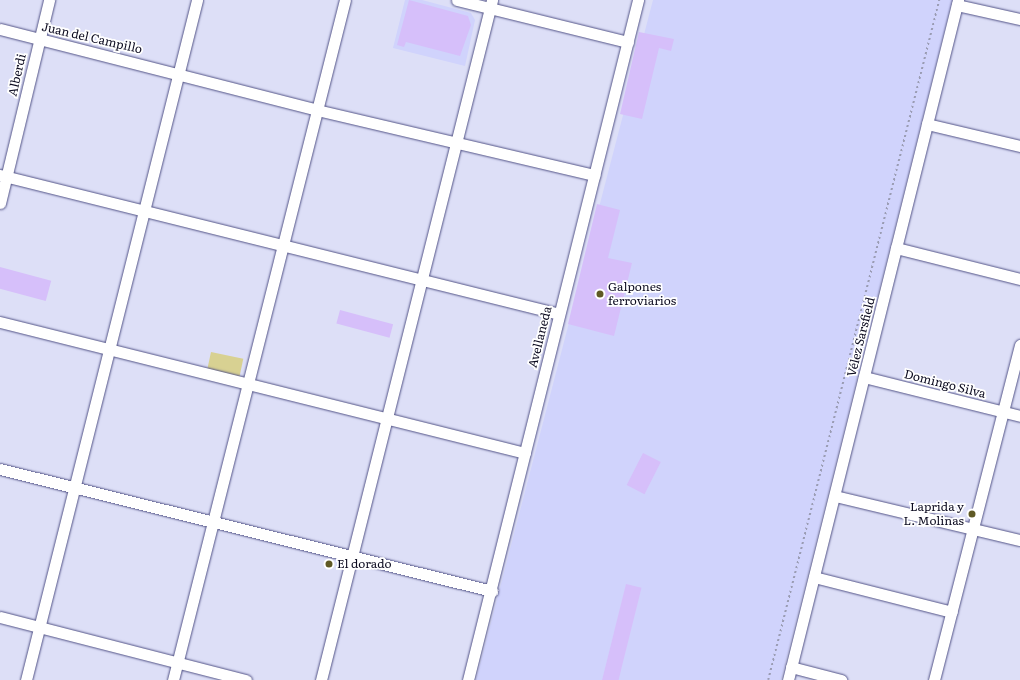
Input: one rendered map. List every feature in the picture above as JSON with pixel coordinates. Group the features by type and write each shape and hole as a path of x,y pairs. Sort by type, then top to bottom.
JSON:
{"street":[{"name":"Alberdi","path":"0,203 3,176 49,0"},
{"path":"26,680 76,489 109,349 197,0"},
{"path":"173,680 247,385 284,245 344,0"},
{"path":"457,0 491,4 628,42"},
{"name":"Avellaneda","path":"468,680 492,591 559,314 638,0"},
{"path":"958,2 1020,19"},
{"name":"Vélez Sarsfield","path":"788,680 836,496 864,377 958,2"},
{"path":"321,680 491,4"},
{"name":"Juan del Campillo","path":"0,29 178,72 317,110 456,141 594,175"},
{"path":"927,124 1020,146"},
{"path":"3,176 145,210 559,314"},
{"path":"896,248 1020,279"},
{"path":"0,322 247,385 525,453"},
{"path":"934,680 1020,345"},
{"name":"Domingo Silva","path":"864,377 1020,416"},
{"path":"0,469 213,524 492,591"},
{"path":"836,496 1020,540"},
{"path":"814,577 952,612"},
{"path":"0,617 177,664 246,680"},
{"path":"791,667 841,680"}],"path":[{"path":"768,680 939,0"}],"shaded area":[{"path":"405,0 422,0 471,13 475,20 465,66 393,48"},
{"path":"653,0 952,0 781,680 476,680"},
{"path":"211,352 243,359 240,376 207,370"}],"building":[{"path":"409,0 468,16 471,25 460,56 406,42 404,47 397,45"},
{"path":"639,32 674,39 671,51 659,48 642,119 620,114"},
{"name":"Galpones ferroviarios","path":"597,204 620,210 608,258 632,263 614,336 568,324"},
{"path":"0,267 51,281 46,301 0,289"},
{"path":"340,310 393,324 390,338 336,324"},
{"path":"643,453 661,462 644,494 627,485"},
{"path":"626,584 642,588 619,680 602,680"}],"place":[{"name":"Galpones ferroviarios","path":"600,294"},
{"name":"Laprida y L. Molinas","path":"972,514"},
{"name":"El dorado","path":"329,564"}]}
